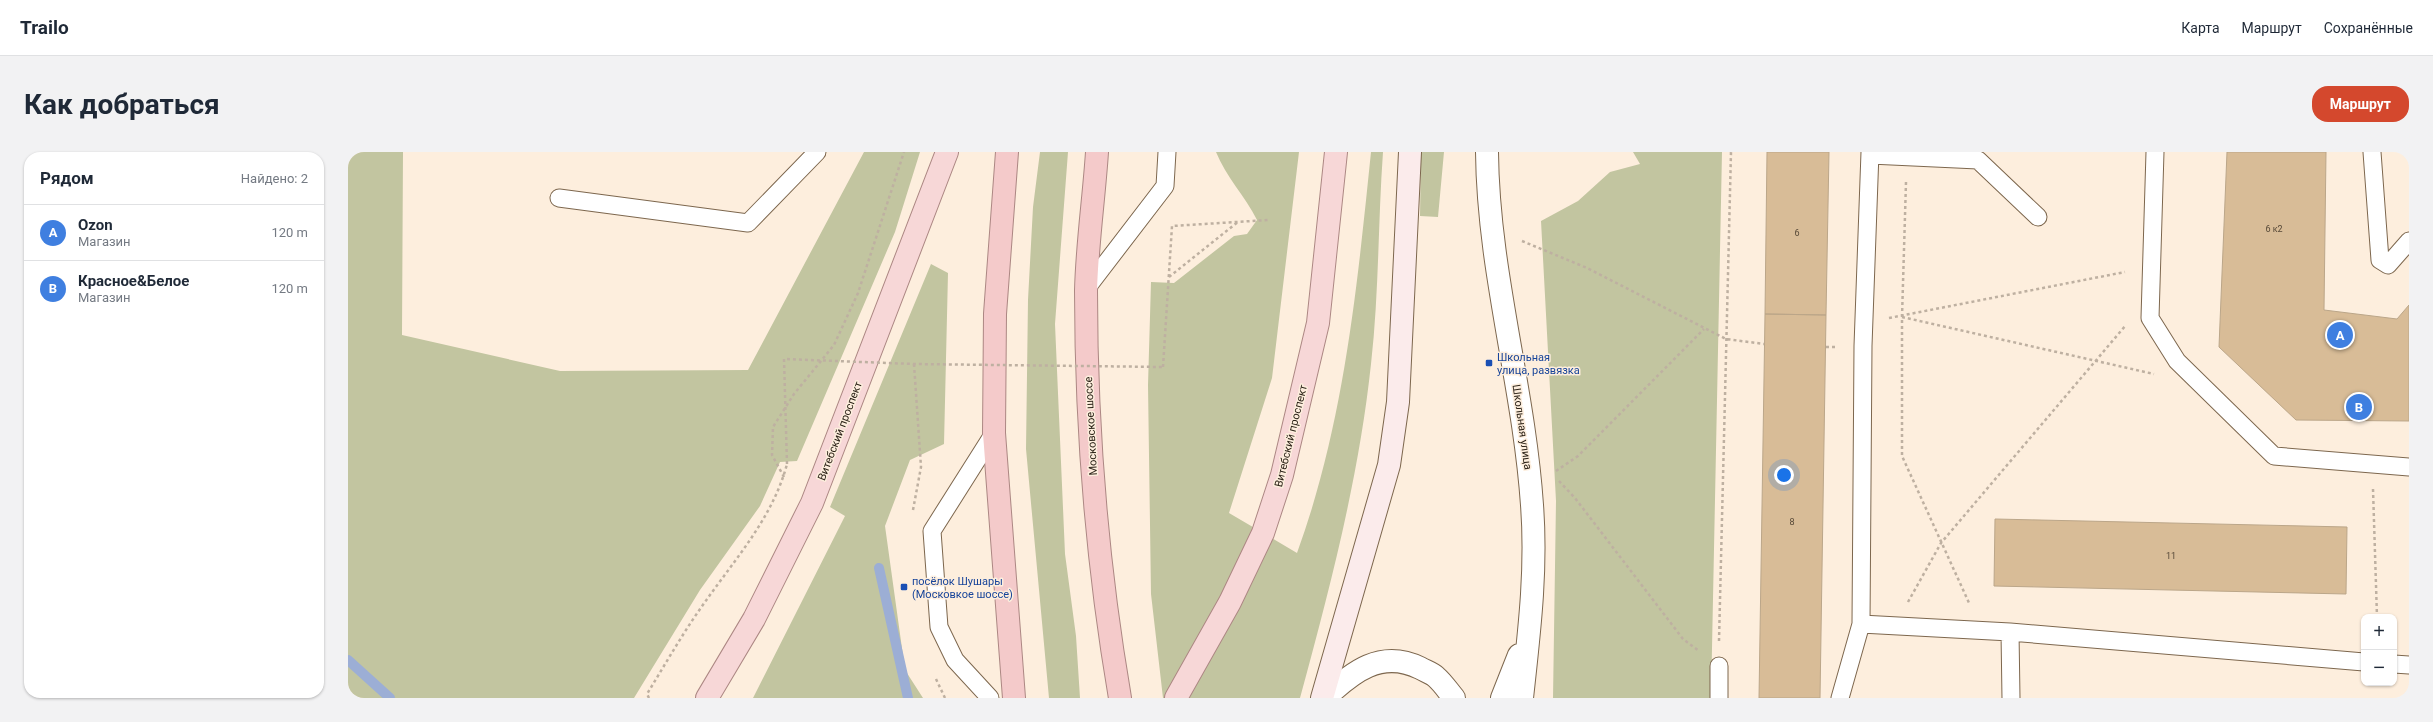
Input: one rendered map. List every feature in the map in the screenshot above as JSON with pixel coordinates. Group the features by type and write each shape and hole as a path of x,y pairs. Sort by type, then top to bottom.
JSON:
{"highway":[{"path":"1007,152 995,314 994,433 1014,698"},
{"name":"Московское шоссе","path":"1097,152 1086,289 1088,403 1099,544 1120,698"}],"main road":[{"name":"Витебский проспект","path":"706,698 754,619 812,503 948,152"},
{"name":"Витебский проспект","path":"1176,698 1230,602 1263,533 1282,475 1318,323 1336,152"},
{"path":"1324,698 1389,465 1398,402 1410,152"}],"street":[{"name":"Школьная улица","path":"1487,152 1490,207 1503,311 1519,402 1532,505 1534,565 1522,698"},
{"name":"Школьная улица","path":"1502,698 1529,631"},
{"path":"1324,698 1347,677 1367,665 1390,661 1411,664 1435,676 1454,698"}],"lane":[{"path":"559,198 748,223 816,152"},
{"path":"1086,289 1165,186 1167,152"},
{"path":"2155,152 2150,318 2177,361 2274,456 2409,467"},
{"path":"2372,152 2380,260 2388,265 2409,241"},
{"path":"1840,698 1861,624 1865,321 1870,154 1978,160 2038,217"},
{"path":"990,698 955,660 939,627 932,531 994,433"},
{"path":"1861,624 2010,632 2361,662"},
{"path":"2010,632 2011,698"},
{"path":"2397,664 2409,665"},
{"path":"1719,666 1719,698"}],"path":[{"path":"784,477 772,455 773,427 794,394 834,346 858,293 904,152"},
{"path":"1719,666 1731,152"},
{"path":"1907,155 1902,317 1902,456 1983,631"},
{"path":"649,698 647,694 682,636 766,516 784,477 787,464 784,359 914,364 1163,367 1172,226 1268,220"},
{"path":"1169,277 1240,221"},
{"path":"1516,239 1587,268 1726,339 1764,344"},
{"path":"1865,321 1902,317 2151,266"},
{"path":"1895,626 1941,543 2151,296"},
{"path":"1902,317 2156,375"},
{"path":"1552,474 1578,456 1704,329"},
{"path":"914,364 921,467"},
{"path":"2372,465 2377,614"},
{"path":"1557,478 1575,498 1683,639 1719,666"}],"green space":[{"path":"348,152 403,152 402,335 560,371 748,370 864,152 920,152 895,232 797,461 780,462 760,506 700,590 634,698 348,698"},
{"path":"1040,152 1068,152 1055,324 1065,554 1076,636 1080,698 1049,698 1026,449 1028,300 1033,207"},
{"path":"1216,152 1299,152 1272,378 1229,513 1297,553 1313,504 1337,405 1354,305 1371,152 1383,152 1376,311 1366,406 1342,532 1300,698 1163,698 1151,594 1148,385 1151,282 1174,283 1234,236 1247,234 1257,220 1225,170"},
{"path":"1421,152 1444,152 1438,217 1420,216"},
{"path":"1633,152 1722,152 1711,698 1553,698 1556,501 1541,221 1578,201 1610,172 1640,164"},
{"path":"931,264 948,273 944,444 910,460 885,526 905,670 923,698 753,698 845,516 830,507"}],"building":[{"path":"1767,152 1829,152 1826,315 1765,314"},
{"path":"2227,152 2326,152 2324,310 2397,319 2409,305 2409,421 2296,420 2219,347"},
{"path":"1765,314 1826,315 1820,698 1759,698"},
{"path":"1995,519 2347,527 2346,594 1994,586"}],"waterway":[{"path":"879,568 908,698"},
{"path":"348,660 390,698"}],"place":[{"name":"Ozon","path":"2340,335"},
{"name":"Школьная улица, развязка","path":"1489,363"},
{"name":"Красное&Белое","path":"2359,407"},
{"name":"посёлок Шушары (Московкое шоссе)","path":"904,587"}]}
